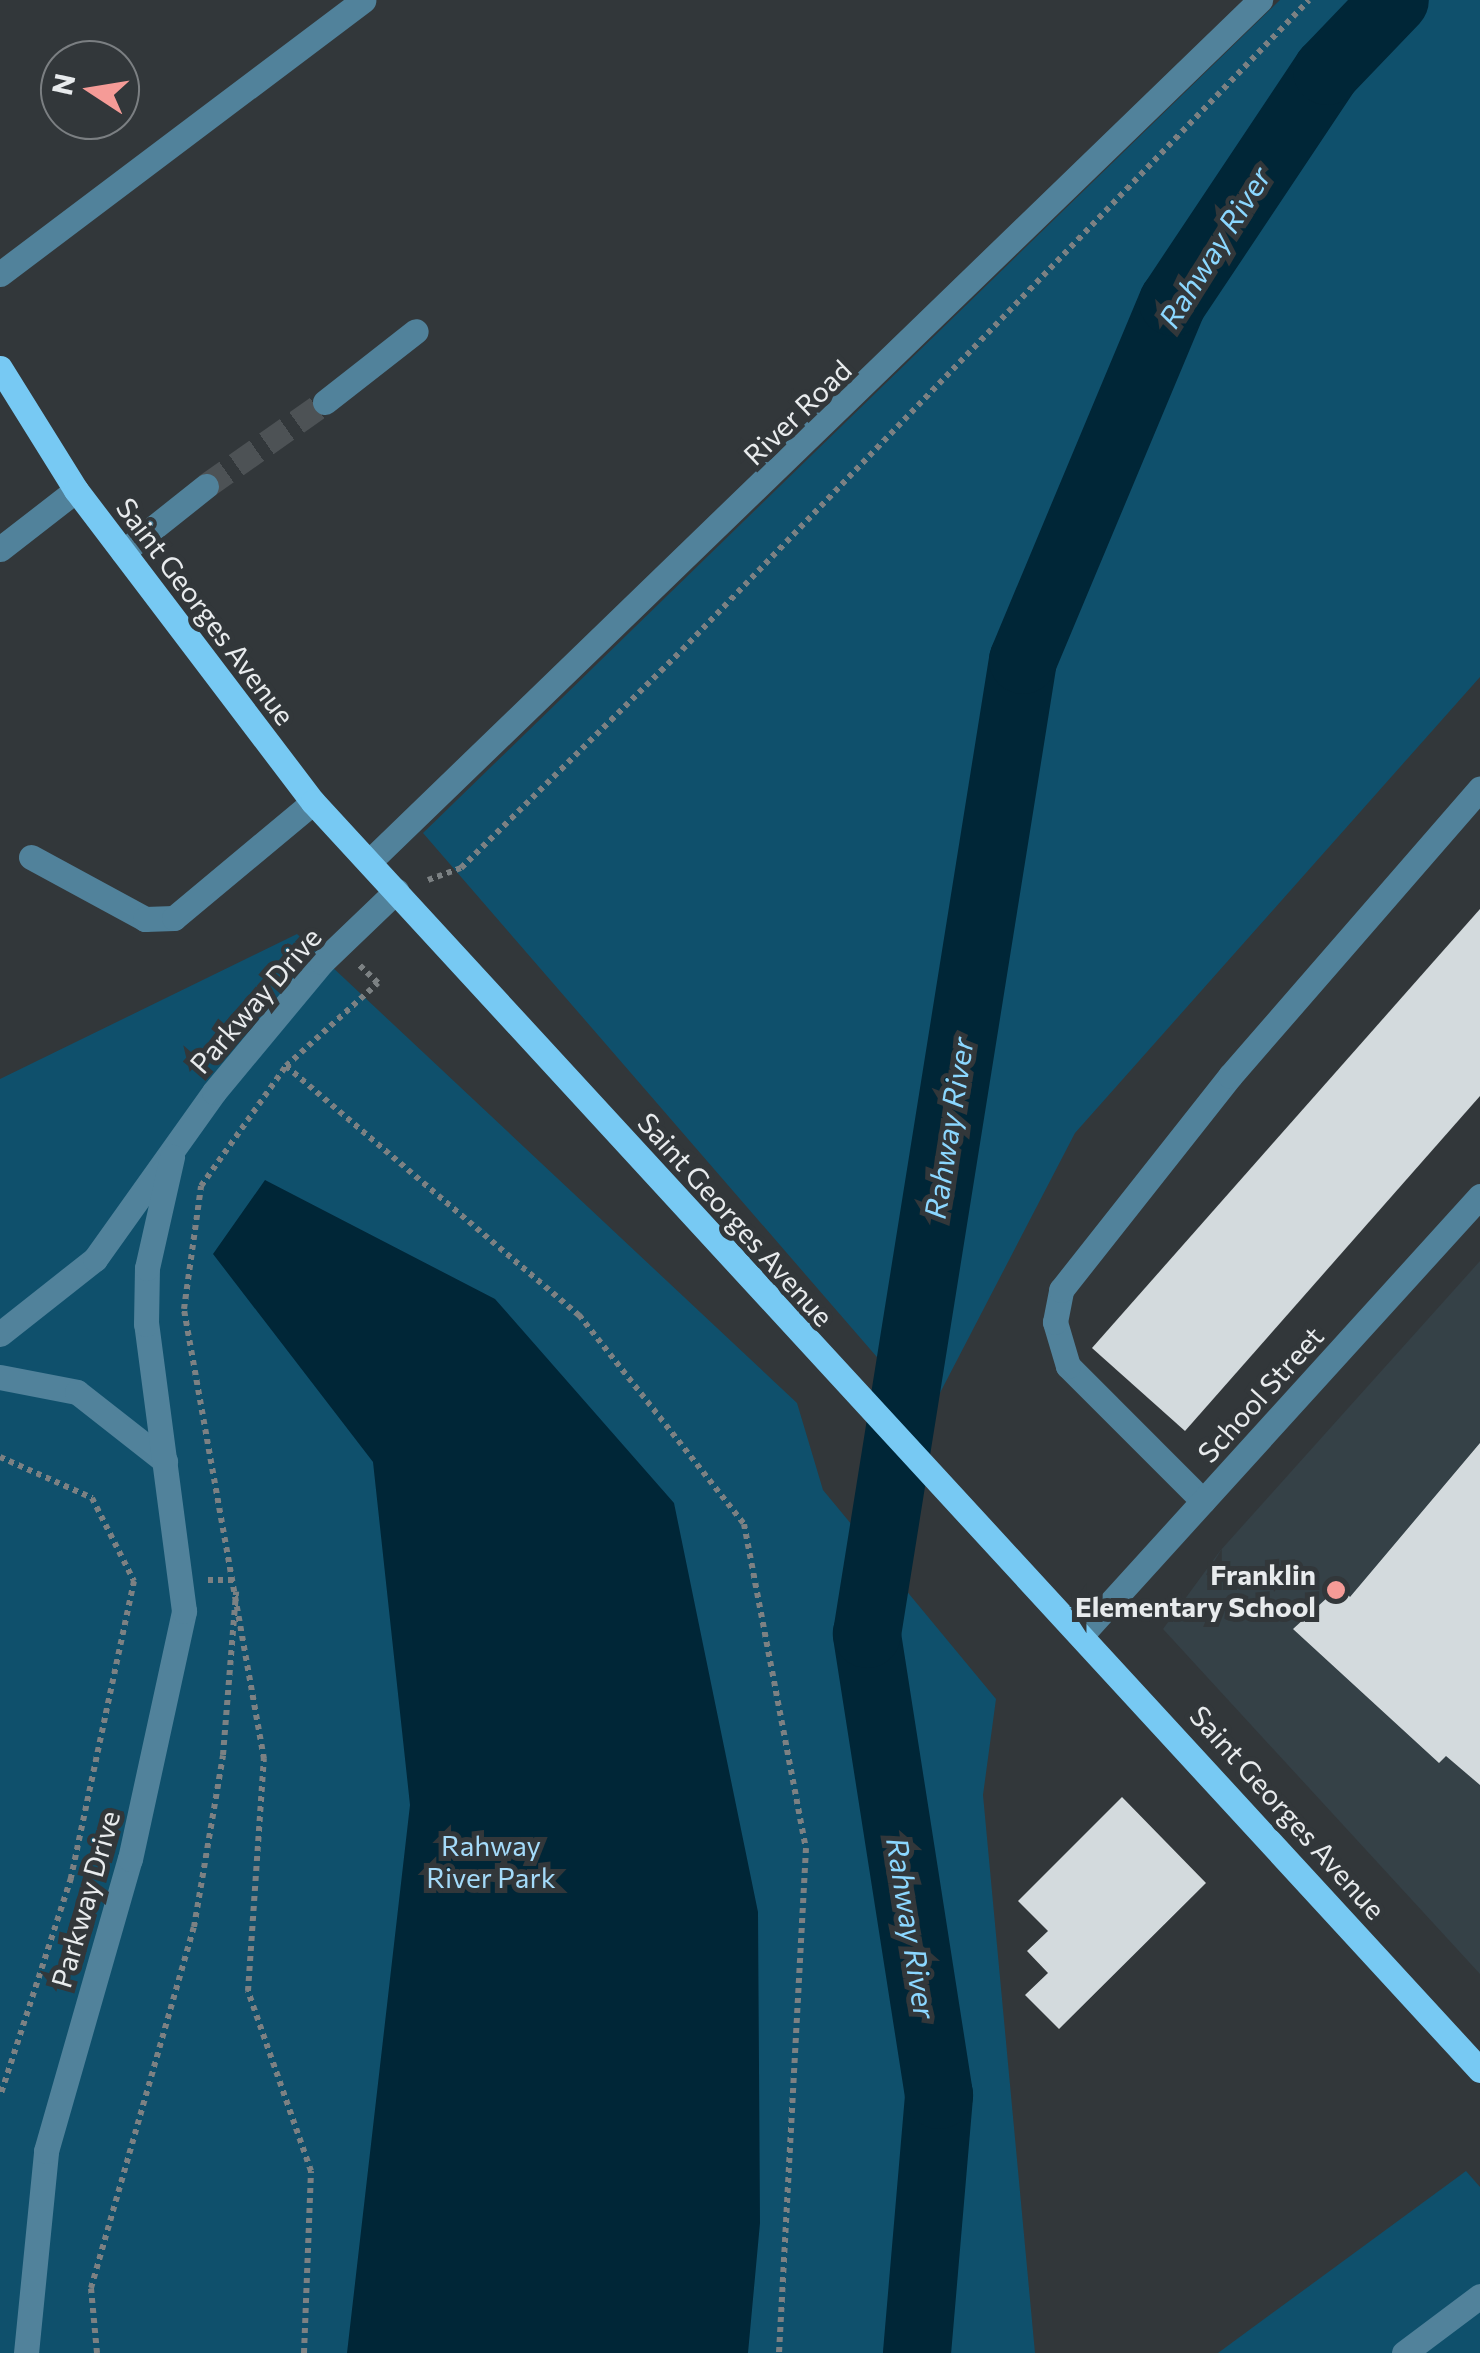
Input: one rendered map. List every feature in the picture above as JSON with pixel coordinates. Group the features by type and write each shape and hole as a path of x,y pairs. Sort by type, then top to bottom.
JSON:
{"main road":[{"name":"Saint Georges Avenue","path":"0,368 76,490 312,802 807,1342 1084,1632 1480,2070"}],"street":[{"path":"0,274 363,0"},
{"name":"River Road","path":"369,862 1260,0"},
{"path":"325,402 416,331"},
{"path":"123,552 206,486"},
{"path":"0,549 76,490"},
{"path":"1203,1501 1068,1366 1055,1322 1061,1290 1217,1091 1480,788"},
{"path":"31,858 145,919 174,918 312,802"},
{"name":"Parkway Drive","path":"0,1334 95,1259 172,1157 214,1092 339,946 396,892"},
{"name":"Parkway Drive","path":"26,2353 46,2151 130,1859 184,1611 147,1268 172,1157"},
{"name":"School Street","path":"1084,1632 1480,1196"},
{"path":"0,1377 77,1392 165,1461"},
{"path":"1404,2353 1480,2296"}],"path":[{"path":"453,871 682,650 1308,0"},
{"path":"304,2353 310,2171 248,1991 264,1758 237,1580 184,1308 201,1186 286,1066 378,983 339,946"},
{"path":"286,1066 579,1315 744,1524 806,1848 779,2353"},
{"path":"0,1458 92,1498 134,1581 71,1878 0,2096"},
{"path":"96,2353 91,2288 194,1927 223,1755 237,1580"}],"shaded area":[{"path":"265,1180 495,1299 674,1503 758,1912 760,2223 748,2353 347,2353 410,1805 373,1462 213,1254"},
{"name":"Franklin Elementary School","path":"1480,1261 1480,1974 1163,1629 1220,1551"}],"green space":[{"path":"1280,0 1480,0 1480,677 1075,1133 928,1416 423,833"},
{"name":"Rahway River Park","path":"297,934 797,1403 823,1490 996,1699 983,1795 1035,2353 0,2353 0,1079"},
{"path":"1466,2171 1480,2187 1480,2353 1218,2353"}],"building":[{"path":"1480,909 1480,1096 1185,1431 1092,1348"},
{"path":"1480,1443 1480,1785 1446,1756 1439,1763 1293,1629 1340,1586 1350,1597"},
{"path":"1122,1797 1206,1883 1059,2029 1025,1995 1048,1973 1027,1951 1048,1931 1018,1901"}],"waterway":[{"name":"Rahway River","path":"917,2353 939,2095 867,1634 1023,660 1173,302 1327,71 1395,0"}],"tunnel":[{"path":"206,486 325,402"}],"place":[{"name":"Franklin Elementary School","path":"1336,1590"}]}
